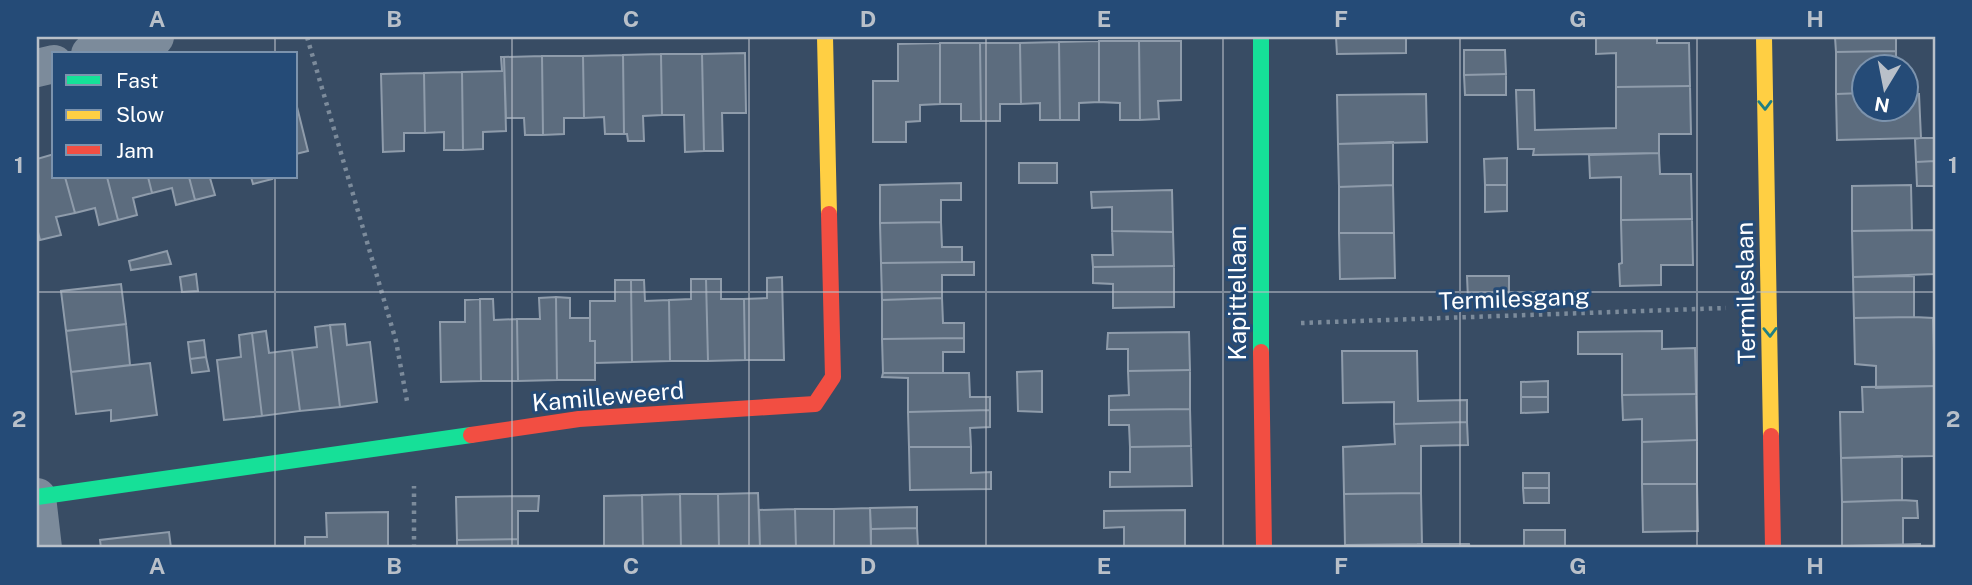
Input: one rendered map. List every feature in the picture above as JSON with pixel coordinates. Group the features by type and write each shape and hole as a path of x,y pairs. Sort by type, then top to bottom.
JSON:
{"street":[{"path":"98,52 155,37"},
{"name":"Kamilleweerd","path":"37,497 579,419 815,404 833,377 825,37"},
{"name":"Kapittellaan","path":"1261,37 1260,324 1264,548"},
{"name":"Termileslaan","path":"1763,37 1773,548"},
{"path":"37,497 43,548"}],"path":[{"path":"307,37 396,341 415,443 414,548"},
{"name":"Termilesgang","path":"1260,324 1769,306"}],"building":[{"path":"1336,37 1406,37 1406,53 1337,54"},
{"path":"1596,37 1657,37 1657,43 1689,43 1690,86 1616,87 1616,53 1596,54"},
{"path":"1835,37 1896,37 1896,51 1836,52"},
{"path":"1099,41 1099,102 1079,103 1079,120 1060,120 1059,42"},
{"path":"1099,41 1139,41 1140,120 1120,120 1120,103 1099,102"},
{"path":"1139,41 1181,41 1181,100 1158,101 1159,119 1140,120"},
{"path":"1059,42 1060,120 1040,120 1040,103 1021,104 1020,43"},
{"path":"940,43 940,104 920,105 920,121 906,122 906,142 873,142 873,81 898,81 898,44"},
{"path":"940,43 980,43 981,121 961,121 961,104 940,104"},
{"path":"980,43 1020,43 1021,104 1000,104 1000,121 981,121"},
{"path":"1464,50 1505,50 1506,74 1464,75"},
{"path":"1896,51 1850,52 1850,94 1836,94 1836,52"},
{"path":"745,53 746,113 722,113 723,151 704,151 702,54"},
{"path":"661,54 702,54 704,151 685,152 684,115 662,115"},
{"path":"661,54 662,115 643,116 644,141 628,141 627,134 624,134 623,55"},
{"path":"623,55 624,134 605,134 604,117 584,118 583,56"},
{"path":"542,56 543,135 525,135 524,118 506,118 504,57"},
{"path":"542,56 583,56 584,118 564,118 564,134 543,135"},
{"path":"501,57 504,57 506,131 483,132 483,149 463,150 462,72 502,71"},
{"path":"462,72 463,150 444,150 444,132 425,133 424,73"},
{"path":"424,73 425,133 404,133 404,151 383,152 381,74"},
{"path":"1506,74 1506,95 1465,95 1464,75"},
{"path":"1690,86 1691,134 1659,134 1659,153 1533,155 1534,149 1518,149 1516,90 1534,90 1535,130 1616,128 1616,87"},
{"path":"1426,94 1427,142 1338,144 1337,95"},
{"path":"1836,94 1850,94 1850,122 1920,122 1920,116 1921,138 1837,140"},
{"path":"298,111 308,151 298,154"},
{"path":"1935,138 1935,161 1916,162 1915,139"},
{"path":"1393,142 1393,185 1339,187 1338,144"},
{"path":"1659,153 1660,174 1691,174 1692,219 1621,220 1621,177 1590,178 1589,155"},
{"path":"52,155 52,178 65,178 75,213 56,217 61,235 40,240 37,228 37,159"},
{"path":"1507,158 1507,185 1485,185 1484,159"},
{"path":"1935,161 1935,186 1917,186 1916,162"},
{"path":"1019,163 1057,163 1057,183 1019,183"},
{"path":"65,178 107,178 118,220 99,225 95,208 75,213"},
{"path":"107,178 148,178 152,193 133,198 137,215 118,220"},
{"path":"148,178 189,178 195,200 176,205 172,188 152,193"},
{"path":"189,178 210,178 215,195 195,200"},
{"path":"251,178 272,179 253,184"},
{"path":"961,183 961,200 941,200 941,222 880,223 880,185"},
{"path":"1393,185 1394,233 1339,233 1339,187"},
{"path":"1485,185 1507,185 1507,211 1485,212"},
{"path":"1911,185 1912,230 1852,231 1852,186"},
{"path":"1172,190 1173,232 1112,231 1112,207 1092,208 1091,192"},
{"path":"1692,219 1693,265 1661,265 1661,285 1620,286 1621,220"},
{"path":"941,222 942,247 962,247 962,262 881,263 880,223"},
{"path":"1935,230 1935,274 1853,277 1852,231"},
{"path":"1112,231 1173,232 1174,266 1093,267 1092,255 1113,255"},
{"path":"1339,233 1394,233 1395,278 1340,279"},
{"path":"167,251 171,264 131,270 129,261"},
{"path":"974,262 974,275 942,275 942,298 882,300 881,263"},
{"path":"1174,266 1174,307 1113,308 1113,284 1093,283 1093,267"},
{"path":"196,274 198,291 182,292 180,277"},
{"path":"1467,276 1509,276 1509,298 1468,299"},
{"path":"1914,276 1914,317 1854,318 1853,277"},
{"path":"782,277 784,360 745,360 744,299 767,298 767,278"},
{"path":"691,279 706,279 708,361 670,361 669,300 691,299"},
{"path":"706,279 721,279 721,299 744,299 745,360 708,361"},
{"path":"615,280 631,280 632,362 595,363 595,341 590,341 590,301 615,301"},
{"path":"631,280 644,280 645,301 669,300 670,361 632,362"},
{"path":"121,284 126,324 66,331 61,291"},
{"path":"556,297 557,380 518,381 517,319 540,319 539,298"},
{"path":"556,297 570,298 570,318 590,318 590,341 595,341 595,380 557,380"},
{"path":"942,298 943,323 964,323 964,338 882,339 882,300"},
{"path":"480,299 493,299 494,320 517,319 518,381 481,381"},
{"path":"480,299 481,381 441,382 440,322 465,322 465,300"},
{"path":"1854,318 1933,318 1935,386 1876,388 1876,366 1855,364"},
{"path":"126,324 130,365 71,372 66,331"},
{"path":"345,324 347,345 370,342 377,402 340,407 330,325"},
{"path":"330,325 340,407 300,411 292,350 317,347 315,327"},
{"path":"266,331 269,353 292,350 300,411 262,416 252,333"},
{"path":"1662,331 1662,349 1695,348 1696,394 1622,395 1622,354 1578,354 1578,332"},
{"path":"1189,332 1190,370 1128,371 1128,349 1107,349 1108,333"},
{"path":"252,333 262,416 224,420 217,360 241,357 239,335"},
{"path":"964,338 964,352 943,352 943,373 883,373 882,339"},
{"path":"204,340 206,357 190,359 188,342"},
{"path":"1342,351 1417,351 1418,401 1467,400 1467,422 1394,424 1394,402 1343,403"},
{"path":"206,357 209,371 192,373 190,359"},
{"path":"150,363 157,415 111,421 111,410 76,414 71,372"},
{"path":"1190,370 1190,409 1109,410 1109,396 1129,395 1128,371"},
{"path":"1042,371 1042,412 1018,411 1017,372"},
{"path":"883,373 969,373 970,397 990,397 990,410 908,412 908,378 882,377"},
{"path":"1548,381 1548,397 1521,397 1521,382"},
{"path":"1935,386 1934,456 1841,458 1840,412 1863,412 1862,387"},
{"path":"1696,394 1697,440 1642,442 1642,419 1623,420 1622,395"},
{"path":"1521,397 1548,397 1548,412 1521,413"},
{"path":"1190,409 1191,446 1130,447 1129,425 1109,425 1109,410"},
{"path":"990,410 990,427 970,428 971,447 909,447 908,412"},
{"path":"1467,422 1468,445 1421,446 1421,493 1344,494 1343,447 1395,444 1394,424"},
{"path":"1697,440 1697,484 1642,484 1642,442"},
{"path":"1191,446 1192,486 1110,487 1110,472 1130,472 1130,447"},
{"path":"909,447 971,447 971,473 991,472 991,489 910,490"},
{"path":"1902,456 1902,500 1842,502 1841,458"},
{"path":"1523,473 1549,473 1549,488 1523,488"},
{"path":"1642,484 1697,484 1698,531 1643,532"},
{"path":"1523,488 1549,488 1549,503 1524,503"},
{"path":"758,493 760,548 719,548 718,494"},
{"path":"1421,493 1422,544 1345,545 1344,494"},
{"path":"680,494 718,494 719,548 681,548"},
{"path":"680,494 681,548 643,548 642,495"},
{"path":"642,495 643,548 604,548 604,496"},
{"path":"539,496 538,511 518,511 518,539 457,540 456,497"},
{"path":"1917,501 1918,518 1903,518 1903,545 1842,546 1842,502"},
{"path":"917,507 917,528 871,529 870,508"},
{"path":"870,508 871,548 834,548 834,509"},
{"path":"795,509 834,509 834,548 796,548"},
{"path":"795,509 796,548 760,548 759,510"},
{"path":"1185,510 1185,548 1124,548 1124,527 1104,528 1104,511"},
{"path":"388,512 388,548 305,548 305,537 327,537 326,513"},
{"path":"917,528 918,548 871,548 871,529"},
{"path":"1524,530 1565,530 1565,548 1524,548"},
{"path":"169,532 171,548 101,548 100,540"},
{"path":"518,539 518,548 457,548 457,540"},
{"path":"1418,544 1469,544 1470,548 1418,548"},
{"path":"1920,544 1920,548 1842,548 1842,546"}],"traffic: fast":[{"path":"1261,37 1261,352"},
{"path":"37,497 471,435"}],"traffic: slow":[{"path":"825,37 829,214"},
{"path":"1764,37 1771,436"}],"traffic: jam":[{"path":"471,435 579,419 815,404 833,377 829,214"},
{"path":"1261,352 1264,548"},
{"path":"1771,436 1773,548"}]}
